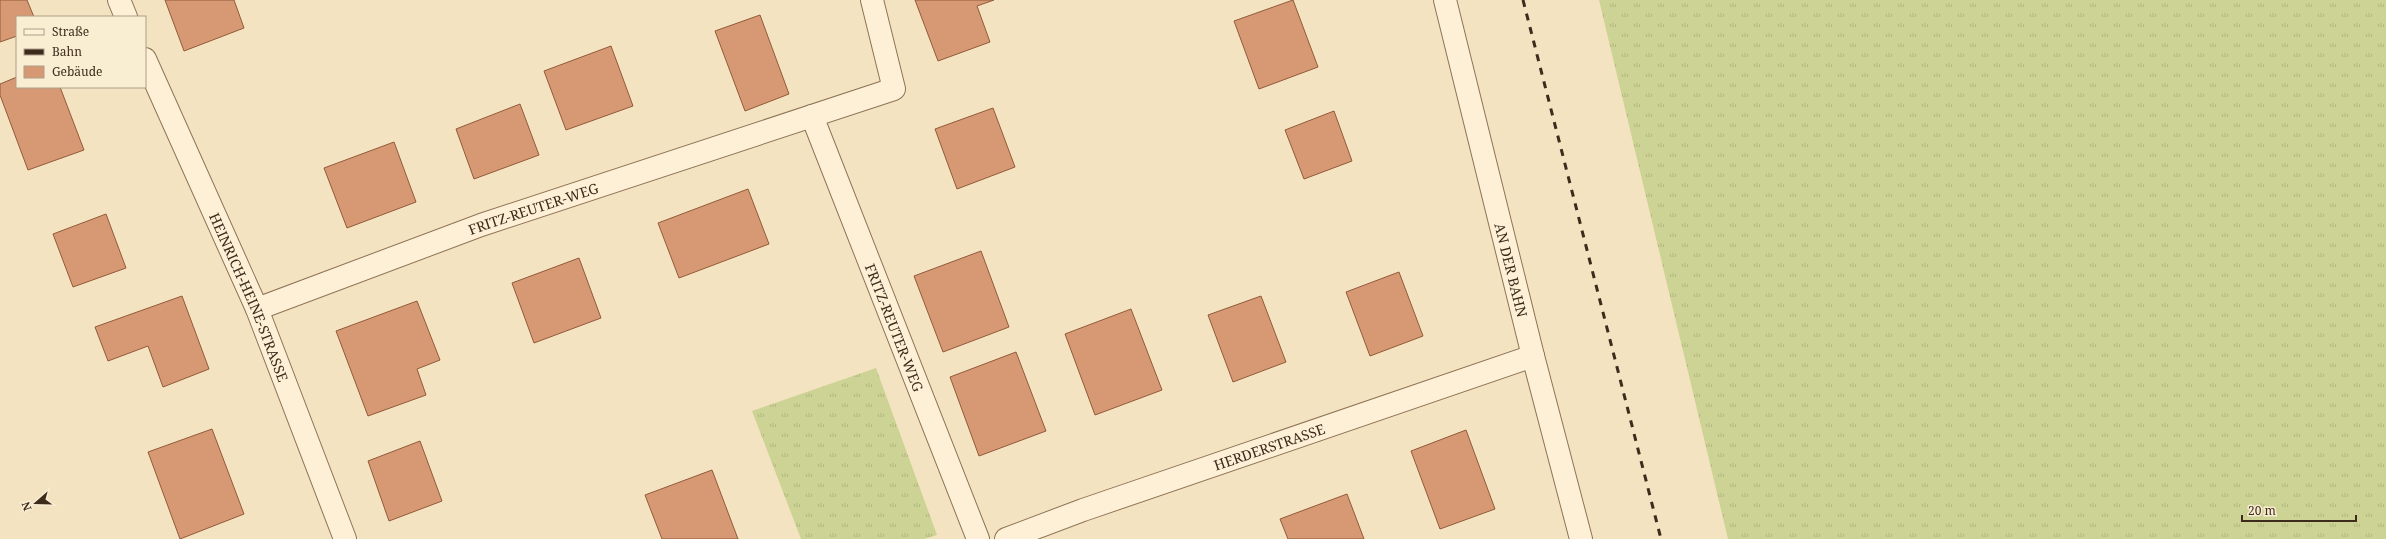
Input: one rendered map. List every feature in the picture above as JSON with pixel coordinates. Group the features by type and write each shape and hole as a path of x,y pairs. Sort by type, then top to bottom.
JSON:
{"street":[{"path":"119,0 126,16"},
{"name":"FRITZ-REUTER-WEG","path":"257,309 481,225 894,89 872,0"},
{"name":"AN DER BAHN","path":"1445,0 1533,356 1582,539"},
{"name":"HEINRICH-HEINE-STRASSE","path":"146,61 257,309 345,539"},
{"name":"FRITZ-REUTER-WEG","path":"812,116 978,539"},
{"name":"HERDERSTRASSE","path":"1006,539 1098,504 1533,356"}],"green space":[{"path":"1599,0 2386,0 2386,539 1728,539"},
{"path":"876,368 937,535 924,539 801,539 752,411"}],"building":[{"path":"0,0 27,0 34,16 16,16 16,36 0,42"},
{"path":"165,0 234,0 244,28 184,51"},
{"path":"915,0 994,0 977,6 990,42 938,61"},
{"path":"1293,0 1318,67 1259,89 1234,21"},
{"path":"760,15 789,94 745,111 715,31"},
{"path":"611,46 633,106 566,130 544,71"},
{"path":"16,77 16,88 60,88 84,150 28,170 0,95 0,84"},
{"path":"520,104 539,155 474,179 456,129"},
{"path":"993,108 1015,167 957,189 935,129"},
{"path":"1334,111 1352,161 1304,179 1285,130"},
{"path":"394,142 416,202 347,228 324,168"},
{"path":"748,189 769,244 679,278 658,223"},
{"path":"106,214 126,268 73,287 53,234"},
{"path":"981,251 1009,327 943,352 914,276"},
{"path":"579,258 601,318 534,343 512,283"},
{"path":"1399,272 1423,336 1370,356 1346,292"},
{"path":"182,296 209,369 163,387 148,346 108,361 95,327"},
{"path":"1261,296 1286,362 1233,382 1208,315"},
{"path":"417,301 440,360 417,369 426,395 368,416 336,331"},
{"path":"1131,309 1162,390 1095,415 1065,334"},
{"path":"1016,352 1046,431 979,456 950,377"},
{"path":"212,429 244,514 180,539 148,452"},
{"path":"1466,430 1495,509 1440,529 1411,451"},
{"path":"420,441 442,501 389,521 368,461"},
{"path":"712,470 738,539 662,539 645,495"},
{"path":"1347,494 1364,539 1288,539 1280,519"}],"railway":[{"path":"1523,0 1661,539"}]}
